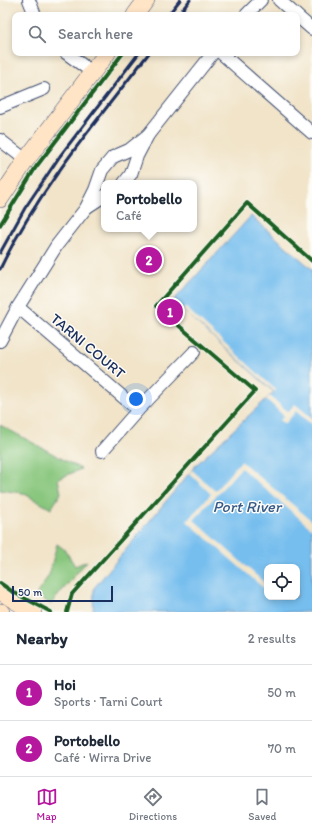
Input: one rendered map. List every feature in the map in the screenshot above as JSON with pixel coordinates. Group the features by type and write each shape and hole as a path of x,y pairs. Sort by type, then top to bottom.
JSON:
{"main road":[{"path":"137,12 146,0"},
{"path":"0,199 26,160 105,56"},
{"path":"0,591 33,612"}],"street":[{"path":"29,0 34,12"},
{"path":"249,12 261,0"},
{"path":"279,0 293,12"},
{"path":"300,18 312,29"},
{"path":"70,56 92,72"},
{"path":"0,341 18,307 57,245 86,208 95,190 102,170 112,157 129,150 148,134 211,56"},
{"path":"224,56 312,133"},
{"path":"0,107 44,89"},
{"path":"126,180 131,174 137,156 148,134"},
{"path":"0,140 26,160"},
{"path":"86,208 101,198"},
{"name":"TARNI COURT","path":"18,307 138,410"},
{"path":"102,451 138,410 194,352"}],"green space":[{"path":"0,425 81,469 58,479 61,493 51,509 23,493 0,490"},
{"path":"57,544 65,550 75,566 87,561 51,604 36,595 49,575"}],"water":[{"name":"Port River","path":"251,216 312,269 312,612 93,612 94,588 196,465 274,392 173,301"}],"pier":[{"path":"185,307 276,390 275,392 183,310"},
{"path":"270,396 288,412 295,404 312,418 312,425 296,411 285,424 280,420 284,416 266,399"},
{"path":"241,461 312,521 312,529 241,468 194,520 264,582 264,588 187,521 211,494 189,473 192,470 215,491"}],"railway":[{"path":"170,12 180,0"},
{"path":"180,12 190,0"},
{"path":"0,253 25,208 60,156 137,56"},
{"path":"0,269 15,240 50,184 147,56"}],"cycle path":[{"path":"0,225 36,167 121,56"},
{"path":"67,612 72,594 255,391 156,306 247,203 312,261"},
{"path":"0,583 13,592 51,612"}],"place":[{"name":"Portobello","path":"149,260"},
{"name":"Hoi","path":"170,312"}]}
